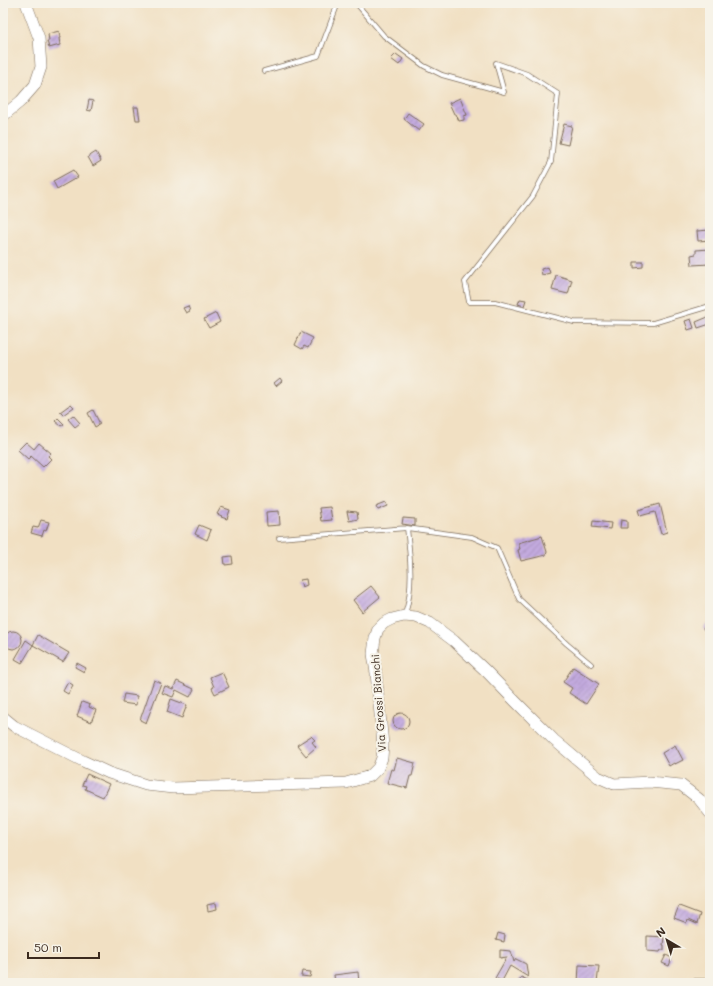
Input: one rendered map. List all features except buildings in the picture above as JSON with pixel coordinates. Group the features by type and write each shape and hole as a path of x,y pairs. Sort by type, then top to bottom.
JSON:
{"main road":[{"path":"3,116 22,101 35,85 41,67 39,38 26,3"},
{"path":"404,616 430,623 454,641 554,740 598,777 614,784 650,782 681,785 699,799 710,813"},
{"name":"Via Grossi Bianchi","path":"3,717 14,726 83,761 109,773 146,784 173,788 346,783 370,776 378,768 382,758 376,673 373,654 374,638 378,629 384,624 392,619 404,616"}],"lane":[{"path":"264,71 318,56 338,3"},
{"path":"356,3 384,36 424,66 442,75 504,92 496,63 527,74 558,94 550,162 533,196 466,282 469,302 495,302 574,322 653,322 710,306"},
{"path":"404,616 408,605 411,568 407,528"},
{"path":"279,538 407,528 472,537 497,548 519,599 567,644 591,664"},
{"path":"686,983 691,981 710,981"}]}
